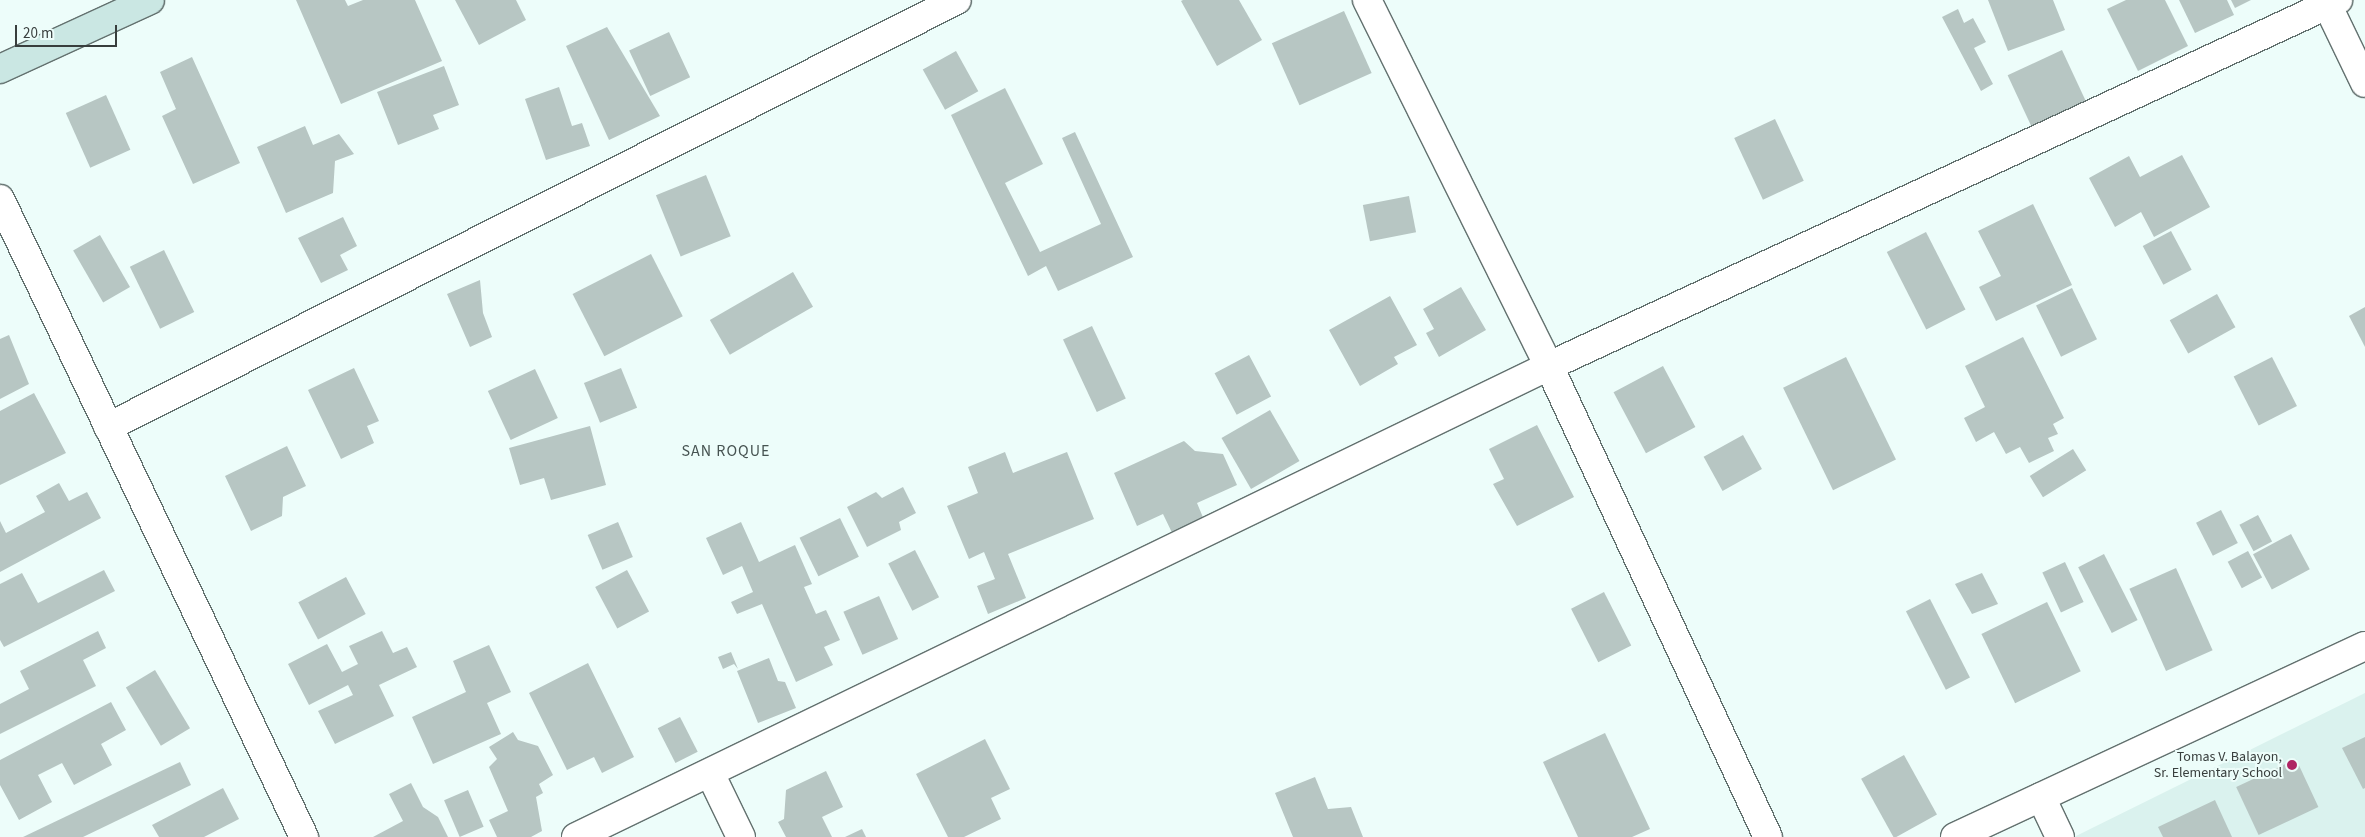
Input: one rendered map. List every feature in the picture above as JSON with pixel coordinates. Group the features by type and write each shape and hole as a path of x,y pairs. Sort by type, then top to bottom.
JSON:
{"main road":[{"path":"0,69 150,0"}],"street":[{"path":"108,427 957,0"},
{"path":"1367,0 1549,366 1768,837"},
{"path":"576,837 1549,366 2330,2 2365,83"},
{"path":"0,199 304,837"},
{"path":"1956,837 2365,646"},
{"path":"710,773 741,837"},
{"path":"2041,797 2060,837"}],"shaded area":[{"name":"Tomas V. Balayon, Sr. Elementary School","path":"2365,693 2365,837 2074,837"}],"building":[{"path":"296,0 345,0 348,6 363,0 415,0 442,61 341,104"},
{"path":"455,0 516,0 526,20 479,45"},
{"path":"1239,0 1262,40 1217,66 1181,1"},
{"path":"1988,0 2053,0 2065,30 2008,51"},
{"path":"2126,0 2165,0 2188,46 2138,71 2107,9"},
{"path":"2179,0 2227,0 2234,15 2195,33"},
{"path":"2231,0 2251,0 2235,8"},
{"path":"1958,9 1964,23 1973,18 1986,42 1974,48 1993,84 1981,91 1942,17"},
{"path":"1344,11 1372,73 1299,105 1272,43"},
{"path":"607,27 660,116 609,140 566,46"},
{"path":"669,32 690,77 650,96 629,51"},
{"path":"2062,50 2089,109 2035,134 2008,75"},
{"path":"956,51 978,91 945,110 923,69"},
{"path":"192,57 240,163 193,184 162,116 176,109 160,72"},
{"path":"444,66 459,105 433,115 439,129 398,145 377,92"},
{"path":"559,87 572,126 582,123 590,146 546,160 525,99"},
{"path":"1005,88 1043,164 1005,183 1040,252 1101,224 1062,138 1075,132 1133,257 1058,291 1046,266 1028,276 951,115"},
{"path":"106,95 130,150 90,168 66,113"},
{"path":"1775,119 1804,181 1763,200 1734,138"},
{"path":"305,126 313,145 339,134 354,154 335,161 333,193 286,213 257,147"},
{"path":"2182,155 2210,207 2154,237 2141,212 2115,227 2089,178 2129,156 2140,177"},
{"path":"706,175 731,236 681,256 656,195"},
{"path":"1409,196 1416,232 1370,241 1363,205"},
{"path":"2033,204 2072,285 1996,321 1979,287 2001,276 1978,231"},
{"path":"343,217 357,246 340,255 348,270 321,283 298,238"},
{"path":"2171,231 2192,270 2163,285 2143,246"},
{"path":"1926,232 1965,310 1926,329 1887,252"},
{"path":"100,235 130,287 103,302 73,251"},
{"path":"164,250 194,312 160,329 130,267"},
{"path":"651,254 683,316 604,356 573,294"},
{"path":"793,272 813,307 730,355 710,320"},
{"path":"480,280 483,313 492,337 470,347 447,294"},
{"path":"1461,287 1486,330 1439,357 1426,333 1434,329 1423,309"},
{"path":"2072,288 2097,339 2061,357 2036,306"},
{"path":"2217,294 2235,327 2188,353 2170,320"},
{"path":"1390,296 1417,345 1394,357 1398,364 1360,386 1329,330"},
{"path":"2365,307 2365,347 2349,316"},
{"path":"1092,326 1126,399 1097,412 1063,340"},
{"path":"9,335 29,384 0,399 0,339"},
{"path":"2023,337 2064,418 2053,424 2058,434 2048,438 2054,451 2029,463 2020,447 2006,454 1994,432 1976,442 1964,418 1985,407 1965,366"},
{"path":"1249,355 1271,396 1237,415 1215,373"},
{"path":"1846,357 1896,459 1833,490 1783,388"},
{"path":"2272,357 2297,406 2259,426 2234,377"},
{"path":"1663,366 1695,427 1646,453 1614,392"},
{"path":"354,368 379,421 367,426 374,443 341,459 308,390"},
{"path":"621,368 637,408 600,423 584,383"},
{"path":"535,369 558,418 511,440 488,391"},
{"path":"34,393 66,453 0,485 0,411"},
{"path":"1270,410 1300,461 1251,489 1222,438"},
{"path":"1537,425 1574,497 1517,526 1493,484 1504,479 1489,449"},
{"path":"590,426 606,485 551,500 544,478 520,485 509,448"},
{"path":"1743,435 1762,469 1723,491 1704,457"},
{"path":"1184,441 1195,451 1223,454 1237,485 1197,503 1207,527 1176,541 1163,514 1137,526 1114,473"},
{"path":"287,446 306,486 283,497 282,516 251,531 225,476"},
{"path":"2073,449 2086,470 2043,497 2030,476"},
{"path":"1005,452 1013,473 1067,452 1094,519 1008,554 1026,598 988,614 977,586 995,579 984,552 969,559 947,506 978,493 968,467"},
{"path":"59,483 69,501 87,492 101,518 0,572 0,521 6,533 45,512 36,496"},
{"path":"903,487 916,513 899,522 901,530 867,547 847,507 876,492 882,498"},
{"path":"2221,510 2238,543 2213,556 2196,523"},
{"path":"2258,515 2272,541 2254,551 2239,525"},
{"path":"840,518 859,557 818,576 800,538"},
{"path":"618,522 633,557 602,570 588,535"},
{"path":"741,522 759,562 795,545 812,584 804,587 816,614 826,610 840,640 824,647 833,665 796,682 762,604 737,614 731,602 753,592 742,566 723,575 706,538"},
{"path":"2291,534 2310,569 2272,590 2253,554"},
{"path":"915,550 939,597 912,611 888,564"},
{"path":"2248,551 2262,577 2242,588 2228,562"},
{"path":"2104,554 2138,620 2112,633 2078,567"},
{"path":"2065,562 2084,602 2061,612 2042,573"},
{"path":"2176,568 2213,650 2166,671 2129,589"},
{"path":"104,570 115,591 4,647 0,640 0,584 22,573 38,603"},
{"path":"627,570 649,611 617,628 595,587"},
{"path":"1982,573 1998,604 1972,614 1955,584"},
{"path":"346,577 366,614 318,639 298,602"},
{"path":"1604,592 1631,645 1598,662 1571,609"},
{"path":"879,596 898,639 862,655 843,612"},
{"path":"1930,599 1970,677 1946,690 1906,611"},
{"path":"2047,602 2081,671 2015,703 1981,634"},
{"path":"98,631 106,648 83,660 96,686 0,734 0,704 29,689 20,671"},
{"path":"382,631 393,653 407,647 417,667 379,685 394,716 335,744 318,711 353,695 348,685 309,705 288,664 327,644 342,672 358,664 349,646"},
{"path":"489,645 511,692 487,703 501,734 433,764 412,717 466,692 453,661"},
{"path":"731,652 738,669 734,664 723,669 718,657"},
{"path":"769,658 778,681 785,682 796,708 758,723 737,671"},
{"path":"588,663 634,757 602,773 594,757 567,770 529,693"},
{"path":"155,670 190,728 161,746 126,688"},
{"path":"111,702 126,730 101,744 112,765 74,785 62,763 38,775 52,802 19,820 0,785 0,760"},
{"path":"680,717 698,752 675,763 658,728"},
{"path":"513,732 518,740 538,746 553,775 539,784 543,793 536,797 542,831 531,837 497,837 489,820 508,811 489,767 497,759 489,747"},
{"path":"1605,733 1650,829 1632,837 1578,837 1543,762"},
{"path":"2365,737 2365,788 2363,789 2342,748"},
{"path":"985,739 1010,789 991,798 1001,819 964,837 948,837 916,774"},
{"path":"1904,755 1937,814 1893,837 1861,779"},
{"path":"2296,759 2318,807 2259,835 2236,787"},
{"path":"180,762 191,785 83,837 23,837"},
{"path":"826,771 843,807 822,817 832,837 786,837 778,822 784,819 786,790"},
{"path":"1315,777 1328,809 1351,807 1363,837 1293,837 1275,793"},
{"path":"411,783 423,807 438,817 448,837 373,837 403,821 389,794"},
{"path":"223,788 239,819 204,837 159,837 152,825"},
{"path":"468,790 484,827 460,837 444,800"},
{"path":"2215,800 2232,837 2163,837 2158,827"},
{"path":"862,829 866,837 845,837"}],"place":[{"name":"Tomas V. Balayon, Sr. Elementary School","path":"2292,765"}],"district":[{"name":"SAN ROQUE","path":"726,451"}]}
